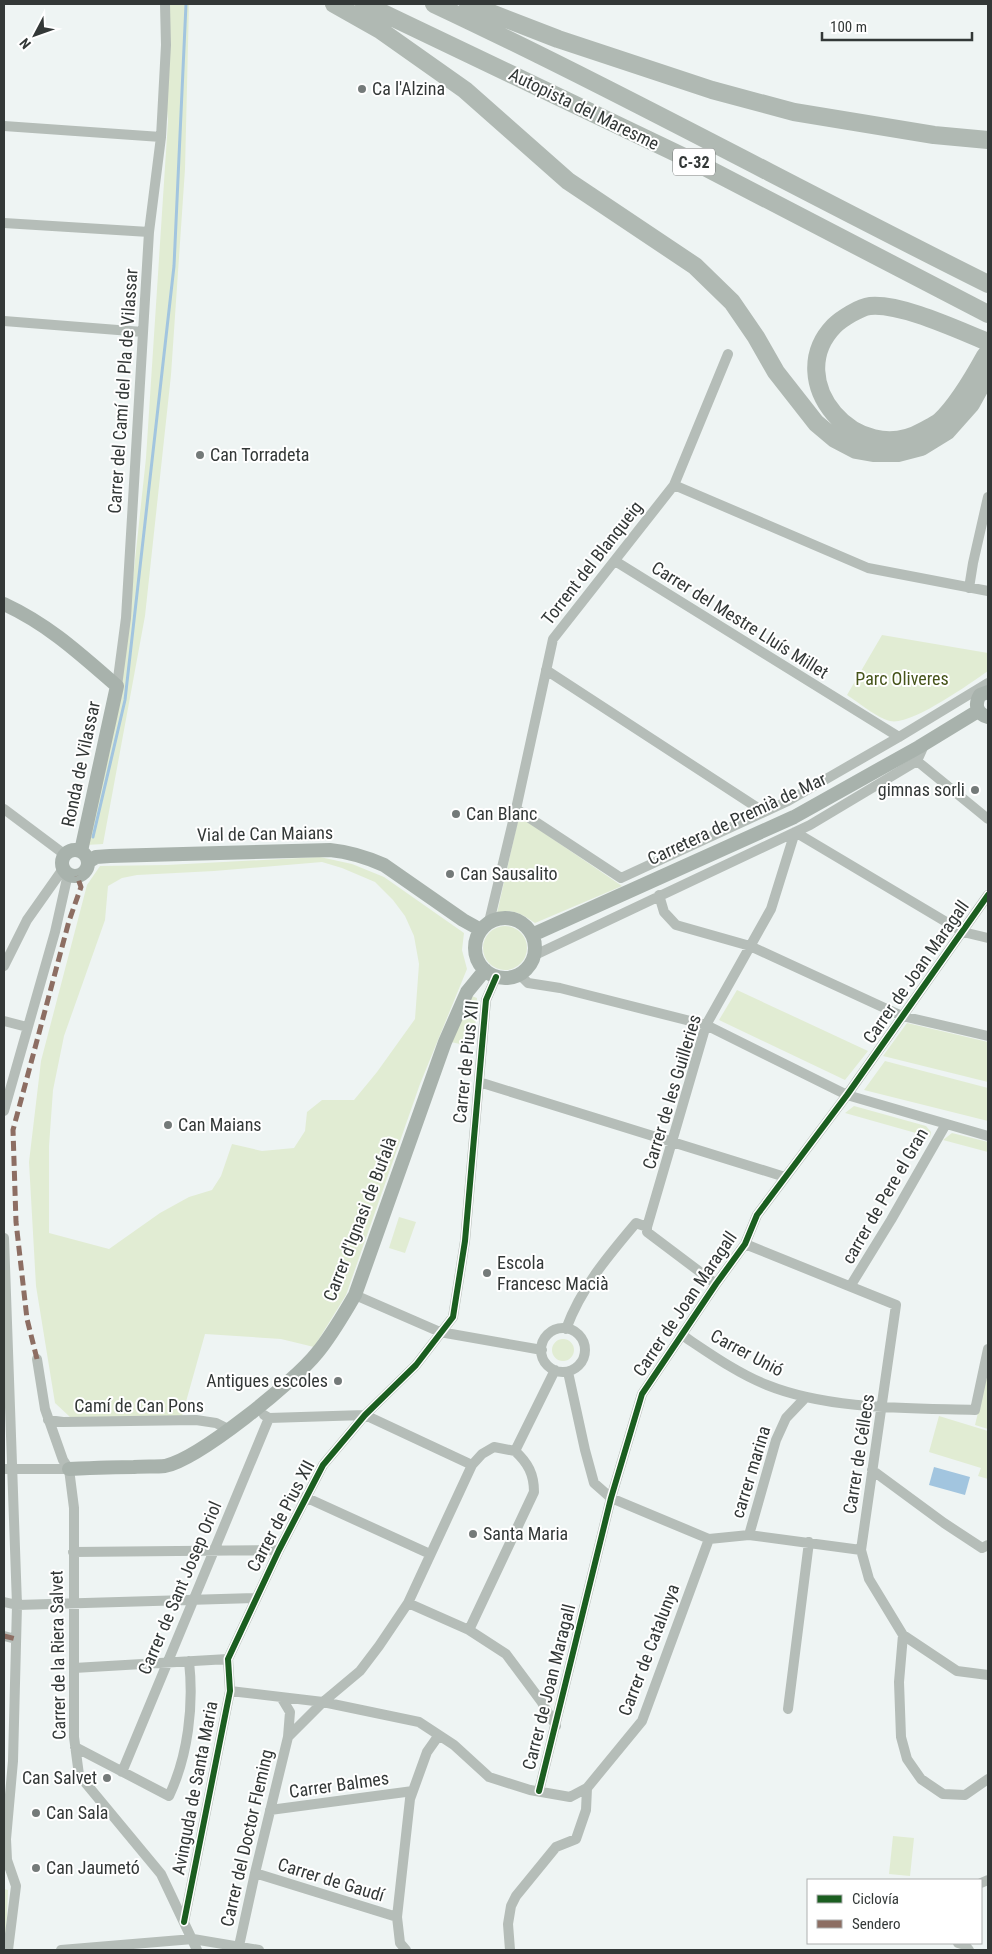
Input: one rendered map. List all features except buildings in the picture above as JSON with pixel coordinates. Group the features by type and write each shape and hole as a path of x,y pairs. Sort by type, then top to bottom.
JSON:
{"highway":[{"path":"334,4 380,30 464,90 568,181 695,266 732,302 756,337 776,372 816,423 835,439 856,450 873,453 898,453 921,447 947,431 971,404 988,374"},
{"name":"Autopista del Maresme","path":"364,4 699,164 988,314"},
{"name":"Autopista del Maresme","path":"434,4 536,52 988,284"},
{"path":"468,4 558,39 712,90 794,112 916,132 988,140"},
{"path":"868,306 897,308 987,347 971,381 939,421 916,435 895,440 876,440 860,435 835,416 818,385 815,367 828,332 841,319 868,306"}],"street":[{"name":"Carrer del Camí del Pla de Vilassar","path":"117,686 126,618 149,232 161,137 166,46 165,4"},
{"path":"4,126 161,137"},
{"path":"4,223 149,232"},
{"path":"4,321 143,332"},
{"name":"Torrent del Blanqueig","path":"485,926 516,809 553,639 674,485 728,354"},
{"path":"674,485 868,568 988,591"},
{"path":"969,588 972,563 988,497"},
{"name":"Carrer del Mestre Lluís Millet","path":"615,562 899,737"},
{"path":"4,604 42,624 64,639 117,686"},
{"path":"546,670 764,812"},
{"path":"516,809 621,878 788,801 899,737 979,703 988,683"},
{"name":"Ronda de Vilassar","path":"85,856 117,686"},
{"name":"Carretera de Premià de Mar","path":"532,935 794,817 926,743 979,703"},
{"path":"535,955 810,825 917,761 926,743"},
{"path":"917,761 988,819"},
{"path":"4,809 64,854"},
{"path":"795,832 963,932 988,938"},
{"name":"Carrer de les Guilleries","path":"647,1226 706,1025 770,909 795,832"},
{"path":"4,1112 55,932 65,872 61,860 64,854 72,849 85,856 86,870 82,874 77,876 65,872"},
{"name":"Vial de Can Maians","path":"85,856 330,850 344,852 371,859 384,865 463,920 485,926"},
{"path":"4,966 27,920 65,872"},
{"path":"659,896 664,912 676,925 750,946 902,1016 988,1036"},
{"name":"Carrer de Joan Maragall","path":"538,1791 556,1726 611,1498 642,1394 745,1244 757,1215 847,1095 988,896"},
{"path":"498,918 517,920 525,925 532,935 535,941 535,955 526,970 520,975 504,978 490,973 476,956 476,938 485,926 498,918"},
{"name":"Carrer de Pius XII","path":"228,1659 255,1598 323,1465 364,1416 416,1365 453,1317 465,1241 490,973"},
{"name":"Carrer d'Ignasi de Bufalà","path":"69,1469 166,1466 188,1456 216,1439 254,1410 317,1354 338,1325 355,1296 445,1042 467,992 490,973"},
{"path":"520,975 528,983 560,988 706,1025 847,1095 988,1136"},
{"path":"4,1021 28,1027"},
{"path":"479,1082 785,1177"},
{"name":"carrer de Pere el Gran","path":"851,1285 946,1124"},
{"path":"566,1329 573,1309 587,1285 636,1223 647,1226 647,1232 716,1284"},
{"path":"4,1238 8,1469 16,1605 16,1639 8,1754 6,1839 7,1860 16,1886 8,1950"},
{"name":"Carrer de Céllecs","path":"745,1244 851,1285 896,1305 883,1407 861,1550 869,1579 903,1635"},
{"path":"355,1296 440,1332 542,1350"},
{"path":"566,1329 577,1333 585,1346 582,1361 577,1367 568,1372 555,1370 546,1363 542,1350 543,1342 548,1334 555,1330 566,1329"},
{"name":"Carrer Unió","path":"682,1335 744,1374 766,1385 806,1397 883,1407 975,1410 988,1349"},
{"name":"Carrer de la Riera Salvet","path":"37,1359 48,1420 69,1469 74,1508 75,1747 79,1775 161,1874 197,1950"},
{"path":"514,1451 555,1370"},
{"path":"568,1372 594,1483 611,1498 709,1539 750,1535 861,1550"},
{"name":"carrer marina","path":"750,1535 776,1440 786,1418 806,1397"},
{"path":"254,1410 269,1418 364,1416 472,1465"},
{"name":"Carrer de Sant Josep Oriol","path":"122,1772 269,1418"},
{"name":"Camí de Can Pons","path":"48,1420 63,1422 196,1420 216,1423 228,1429"},
{"path":"323,1702 360,1670 408,1604 472,1465 482,1454 494,1447 514,1451 529,1466 534,1478 534,1492 469,1630"},
{"path":"8,1469 69,1469"},
{"path":"872,1470 982,1548 988,1545"},
{"path":"305,1497 430,1554"},
{"name":"Carrer de Catalunya","path":"570,1797 587,1788 642,1721 709,1539"},
{"path":"788,1709 809,1542"},
{"path":"73,1552 279,1550"},
{"path":"4,1602 16,1605 255,1598"},
{"path":"408,1604 469,1630 506,1654 541,1701 556,1726"},
{"path":"903,1635 957,1671 988,1675"},
{"path":"903,1635 900,1682 901,1738 907,1759 921,1779 943,1794 966,1795 988,1779"},
{"path":"4,1636 16,1639"},
{"path":"74,1668 228,1659"},
{"name":"Avinguda de Santa Maria","path":"184,1922 230,1690 228,1659"},
{"path":"75,1747 169,1796 177,1779 186,1742 190,1661"},
{"name":"Carrer de Joan Maragall","path":"230,1690 323,1702 419,1722 439,1735 489,1776 538,1791 570,1797"},
{"name":"Carrer del Doctor Fleming","path":"239,1946 254,1874 288,1737 290,1712 281,1697"},
{"name":"Carrer del Doctor Fleming","path":"288,1737 323,1702"},
{"path":"406,1950 400,1943 397,1917 410,1799 427,1752 439,1735"},
{"path":"510,1950 508,1924 511,1906 516,1896 556,1847 576,1839 586,1810 587,1788"},
{"name":"Carrer Balmes","path":"270,1810 413,1791"},
{"name":"Carrer de Gaudí","path":"254,1874 397,1917"},
{"path":"62,1950 83,1950 193,1939 259,1950"}],"green space":[{"path":"170,4 189,4 185,169 171,375 145,616 103,844 86,845 121,690 146,458 168,121 166,98"},
{"name":"Parc Oliveres","path":"882,635 988,653 988,671 925,711 899,721 890,721 847,695"},
{"path":"519,816 622,886 535,923 513,912 497,913"},
{"path":"320,857 352,864 384,877 464,933 462,950 467,969 420,1084 346,1295 314,1347 281,1339 205,1334 182,1416 85,1419 70,1417 55,1403 36,1286 29,1162 41,1061 87,885 100,866 167,865","holes":["322,862 375,882 393,900 405,916 414,936 419,964 415,1019 377,1072 354,1100 322,1100 307,1112 305,1131 294,1148 262,1151 232,1144 221,1176 212,1190 189,1197 160,1213 109,1249 49,1233 49,1146 53,1090 64,1036 105,920 108,886 122,878 137,875"]},
{"path":"501,926 509,926 521,932 527,948 521,964 509,970 501,970 489,964 483,952 483,944 489,932"},
{"path":"737,990 868,1051 845,1080 719,1020"},
{"path":"469,995 477,998 475,1034 462,1052 460,1044 451,1042"},
{"path":"907,1023 988,1042 988,1082 883,1056"},
{"path":"885,1061 988,1088 988,1121 864,1090"},
{"path":"854,1106 926,1126 931,1132 930,1137 845,1113"},
{"path":"952,1133 988,1142 988,1152 943,1140"},
{"path":"399,1217 416,1222 405,1253 389,1248"},
{"path":"563,1339 571,1342 574,1350 571,1358 563,1361 555,1358 552,1350 555,1342"},
{"path":"988,1372 988,1429 975,1425"},
{"path":"939,1416 988,1431 988,1479 978,1476 981,1468 929,1452"},
{"path":"893,1836 914,1838 910,1876 889,1874"},
{"path":"4,1889 8,1890 6,1939 4,1940"}],"water":[{"path":"934,1467 970,1477 965,1495 929,1485"}],"waterway":[{"path":"93,837 125,700 174,266 186,4"}],"marked path":[{"path":"37,1359 27,1319 16,1222 13,1130 69,921 81,887 77,876"},
{"path":"4,1636 16,1639"}],"cycle path":[{"path":"539,1791 611,1498 642,1394 745,1244 757,1215 847,1095 988,895"},
{"path":"184,1922 230,1691 228,1659 279,1550 323,1465 365,1415 416,1365 453,1317 465,1241 486,1000 496,977"}],"place":[{"name":"Ca l'Alzina","path":"362,89"},
{"name":"Can Torradeta","path":"200,455"},
{"name":"gimnas sorli","path":"975,790"},
{"name":"Can Blanc","path":"456,814"},
{"name":"Can Sausalito","path":"450,874"},
{"name":"Can Maians","path":"168,1125"},
{"name":"Escola Francesc Macià","path":"487,1273"},
{"name":"Antigues escoles","path":"338,1381"},
{"name":"Santa Maria","path":"473,1534"},
{"name":"Can Salvet","path":"107,1778"},
{"name":"Can Sala","path":"36,1813"},
{"name":"Can Jaumetó","path":"36,1868"}]}
